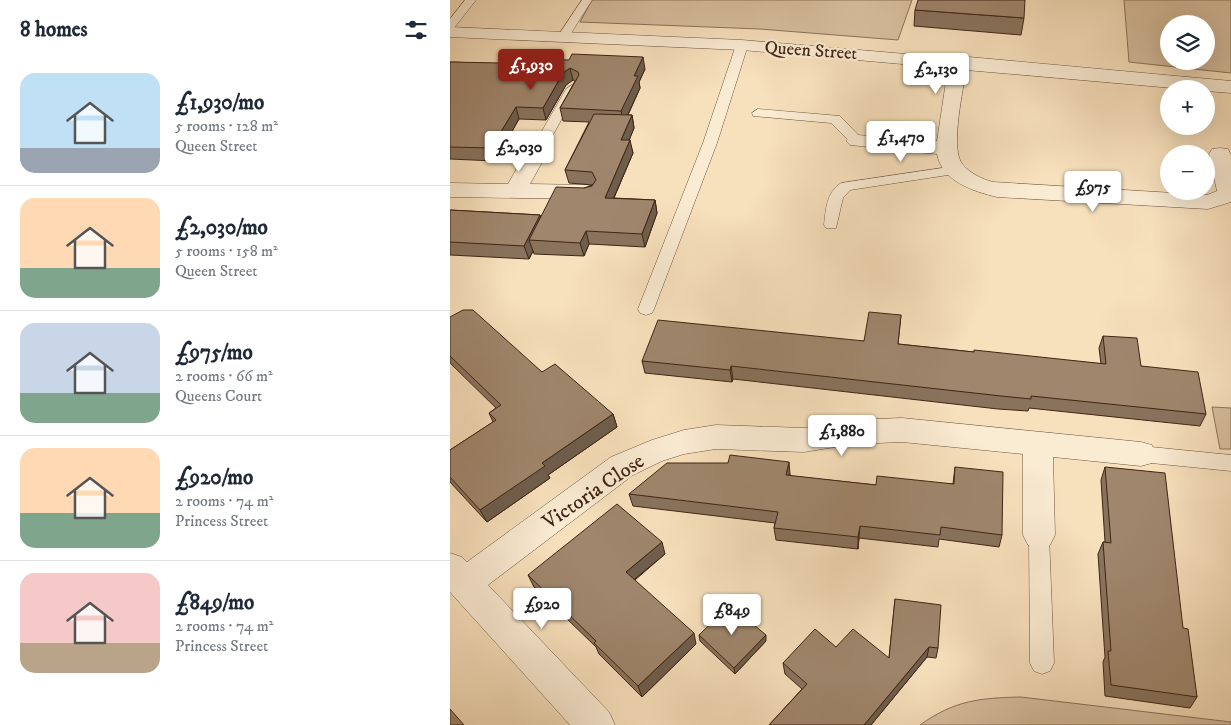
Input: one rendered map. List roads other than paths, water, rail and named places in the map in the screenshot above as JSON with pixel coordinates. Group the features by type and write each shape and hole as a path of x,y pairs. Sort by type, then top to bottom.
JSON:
{"street":[{"name":"Queen Street","path":"450,32 742,45 958,62 1231,87"},
{"path":"958,62 948,148 949,160 956,170 970,180 987,187 1007,191 1053,192 1208,202 1224,197 1228,192 1220,154"},
{"path":"857,141 948,148"},
{"path":"515,192 534,157"},
{"path":"450,190 587,192"},
{"name":"Victoria Close","path":"457,576 622,466 652,452 684,442 716,437 804,440 854,432 902,430 1141,454"},
{"path":"1038,443 1039,536"},
{"path":"457,576 596,725"}],"lane":[{"path":"450,26 470,0"},
{"path":"564,36 587,0"},
{"path":"646,309 710,143 742,45"},
{"path":"534,157 574,86"},
{"path":"758,113 835,119 857,141"},
{"path":"831,225 835,197 846,186 956,170"},
{"path":"1141,454 1231,464"},
{"path":"1039,536 1042,663"}]}
